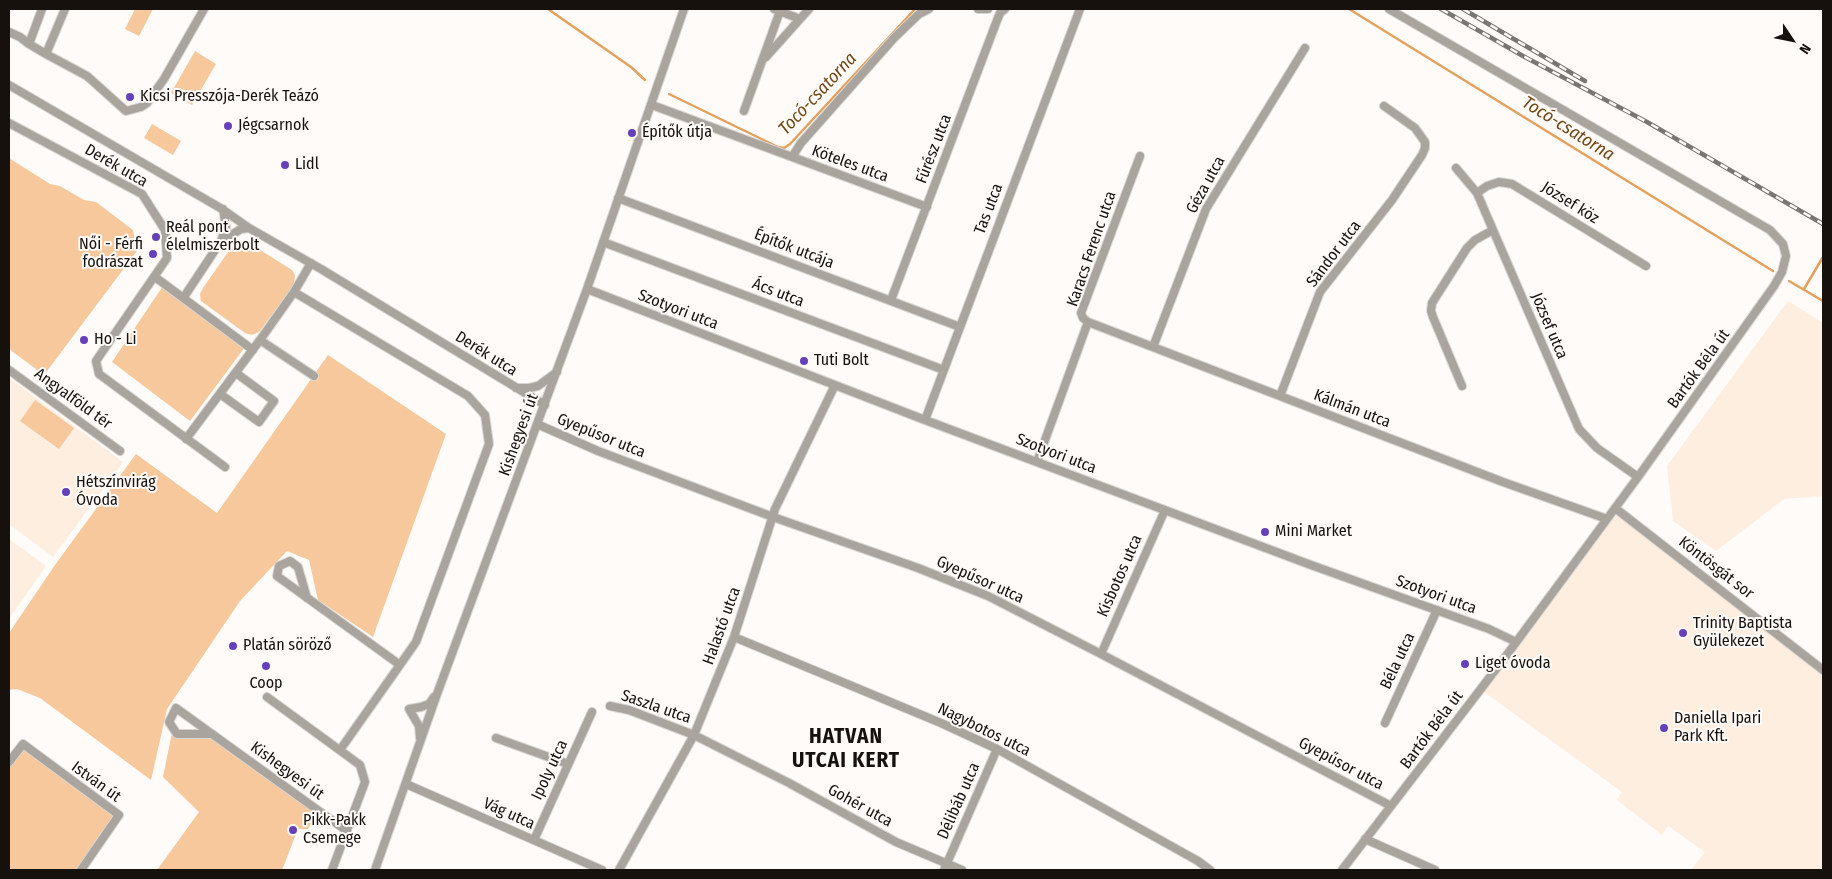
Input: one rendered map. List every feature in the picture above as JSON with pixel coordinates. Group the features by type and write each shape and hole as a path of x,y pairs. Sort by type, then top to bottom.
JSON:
{"street":[{"path":"29,44 42,9"},
{"path":"46,54 65,9"},
{"path":"9,32 87,76 126,111 147,103 152,97 204,9"},
{"name":"Kishegyesi út","path":"375,870 420,742 587,289 684,9"},
{"path":"763,61 809,9"},
{"path":"792,157 801,143 894,38 919,14 929,9"},
{"path":"978,9 988,9"},
{"name":"Tas utca","path":"925,420 1080,9"},
{"name":"Bartók Béla út","path":"1342,870 1516,642 1638,477 1774,286 1784,266 1786,256 1783,244 1776,234 1762,225 1389,9"},
{"path":"744,111 773,32 777,10 800,19"},
{"name":"Fűrész utca","path":"891,300 1001,10"},
{"path":"773,32 783,38"},
{"name":"Géza utca","path":"1153,347 1206,209 1305,48"},
{"name":"Derék utca","path":"9,85 222,209 249,228 311,263 544,405"},
{"name":"Köteles utca","path":"652,105 927,207"},
{"name":"Sándor utca","path":"1280,396 1320,292 1392,200 1425,148 1425,142 1415,128 1384,106"},
{"name":"Derék utca","path":"9,123 142,194 165,230 167,258 96,361 99,374 225,467"},
{"name":"Karacs Ferenc utca","path":"1038,462 1088,322 1081,313 1140,156"},
{"name":"József utca","path":"1456,168 1477,193 1579,429 1597,448 1638,477"},
{"name":"József köz","path":"1477,193 1487,186 1500,182 1512,184 1646,266"},
{"name":"Építők utcája","path":"618,198 960,327"},
{"path":"184,297 221,241 226,227 222,209"},
{"path":"221,241 233,232 249,228"},
{"path":"1462,386 1433,317 1431,311 1432,303 1467,248 1475,240 1494,230"},
{"name":"Ács utca","path":"603,242 944,370"},
{"path":"186,439 253,350 294,292 311,263"},
{"path":"155,277 253,350"},
{"name":"Szotyori utca","path":"587,289 925,420 1489,629 1516,642"},
{"name":"Kishegyesi út","path":"294,292 468,396 485,415 489,444 416,642 340,750"},
{"name":"Kálmán utca","path":"1088,322 1494,478 1607,519"},
{"path":"260,340 314,376"},
{"name":"Angyalföld tér","path":"9,370 120,451"},
{"path":"514,388 538,386 557,372"},
{"path":"220,394 259,422 274,401 236,373"},
{"name":"Halastó utca","path":"619,870 694,735 734,637 775,509 835,385"},
{"name":"Gyepűsor utca","path":"537,424 598,452 918,568 970,589 1101,654 1391,806"},
{"name":"Köntösgát sor","path":"1615,508 1823,670"},
{"name":"Kisbotos utca","path":"1101,654 1165,510"},
{"path":"307,598 298,567 290,561 279,566 277,576 307,598 400,665"},
{"name":"Béla utca","path":"1385,722 1437,610"},
{"name":"Nagybotos utca","path":"734,637 941,723 997,749 1198,861 1210,870"},
{"path":"420,742 419,726 409,709 417,709 428,704 438,694"},
{"path":"268,697 360,766 365,782 332,870"},
{"name":"Saszla utca","path":"610,706 630,710 694,735"},
{"name":"Kishegyesi út","path":"212,734 177,734 169,722 176,708 347,831"},
{"name":"Ipoly utca","path":"534,840 592,712"},
{"name":"Gohér utca","path":"694,735 789,783 945,867 962,870"},
{"path":"496,738 568,764"},
{"name":"István út","path":"9,762 23,744 119,815 81,870"},
{"name":"Délibáb utca","path":"945,867 997,749"},
{"name":"Vág utca","path":"406,784 602,870"},
{"path":"1366,839 1435,870"}],"shaded area":[{"path":"135,9 153,9 139,36 125,29"},
{"path":"195,51 216,64 192,105 171,93"},
{"path":"152,124 181,141 173,155 144,138"},
{"path":"9,158 50,184 60,186 84,200 96,202 133,230 137,251 44,375 9,349"},
{"path":"241,240 292,270 295,275 294,285 259,332 252,335 245,333 201,301 200,294 235,242"},
{"path":"163,286 245,347 190,421 112,362"},
{"path":"1788,301 1823,323 1823,496 1784,499 1716,551 1673,521 1667,466"},
{"path":"328,355 446,434 373,637 318,600 309,560 287,551 240,601 167,709 151,780 40,698 17,689 9,690 9,633 55,565 136,454 217,513"},
{"path":"9,378 123,462 53,557 9,524"},
{"path":"35,400 74,428 59,449 20,421"},
{"path":"1618,513 1823,673 1823,870 1691,870 1705,852 1668,826 1662,835 1617,800 1622,792 1484,692"},
{"path":"9,539 46,566 9,619"},
{"path":"173,728 177,734 212,734 319,811 308,829 298,829 282,870 157,870 199,812 163,777"},
{"path":"23,744 119,815 80,870 9,870 9,762"}],"waterway":[{"path":"548,9 631,67 645,80"},
{"name":"Tocó-csatorna","path":"669,94 778,147 784,148 790,144 915,9"},
{"name":"Tocó-csatorna","path":"1349,9 1773,271"},
{"path":"1804,289 1823,257"},
{"name":"Tocó-csatorna","path":"1789,281 1823,301"}],"railway":[{"path":"1441,9 1523,56 1647,122 1823,224"},
{"path":"1463,9 1585,81"}],"place":[{"name":"Kicsi Presszója-Derék Teázó","path":"130,97"},
{"name":"Jégcsarnok","path":"228,126"},
{"name":"Építők útja","path":"632,133"},
{"name":"Lidl","path":"285,165"},
{"name":"Reál pont élelmiszerbolt","path":"156,237"},
{"name":"Női - Férfi fodrászat","path":"153,254"},
{"name":"Ho - Li","path":"84,340"},
{"name":"Tuti Bolt","path":"804,361"},
{"name":"Hétszínvirág Óvoda","path":"66,492"},
{"name":"Mini Market","path":"1265,532"},
{"name":"Trinity Baptista Gyülekezet","path":"1683,633"},
{"name":"Platán söröző","path":"233,646"},
{"name":"Liget óvoda","path":"1465,664"},
{"name":"Coop","path":"266,666"},
{"name":"Daniella Ipari Park Kft.","path":"1664,728"},
{"name":"Pikk-Pakk Csemege","path":"293,830"}],"district":[{"name":"HATVAN UTCAI KERT","path":"846,749"}]}
